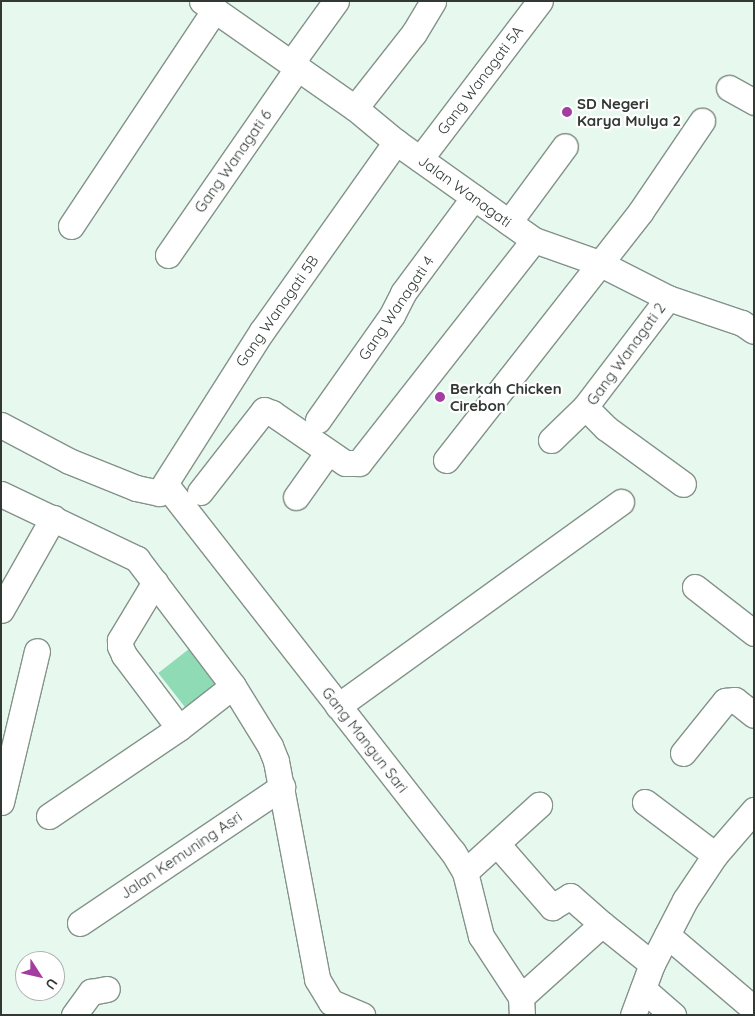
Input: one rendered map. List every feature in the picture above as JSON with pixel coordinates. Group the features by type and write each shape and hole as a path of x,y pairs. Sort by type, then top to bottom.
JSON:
{"street":[{"name":"Gang Wanagati 6","path":"168,255 336,1"},
{"path":"355,108 414,33 433,1"},
{"name":"Gang Wanagati 5A","path":"420,159 540,1"},
{"name":"Jalan Wanagati","path":"209,5 355,108 396,142 534,240 599,263 668,298 742,323 754,331"},
{"path":"71,226 209,5"},
{"path":"729,88 754,102"},
{"path":"446,460 658,188 702,121"},
{"name":"Gang Wanagati 5B","path":"166,485 262,331 396,142"},
{"path":"509,222 565,146"},
{"name":"Gang Wanagati 4","path":"318,420 392,315 403,293 474,198"},
{"path":"200,492 264,410 272,413 345,463 359,462 534,240"},
{"name":"Gang Wanagati 2","path":"668,298 585,407 606,428 683,484"},
{"path":"551,440 585,407"},
{"path":"1,425 69,461 136,488 154,493 166,485"},
{"path":"296,497 328,452"},
{"name":"Gang Mangun Sari","path":"166,485 453,852 465,872 480,936 522,1006"},
{"path":"1,494 130,554 156,582 233,686 270,746 282,787 323,1008 362,1015"},
{"path":"338,706 621,502"},
{"path":"1,610 53,518"},
{"path":"156,582 120,640 120,646 124,655 179,728"},
{"path":"695,587 754,633"},
{"path":"1,802 8,736 37,651"},
{"path":"49,816 179,728 233,686"},
{"path":"683,753 725,701 735,700 754,715"},
{"name":"Jalan Kemuning Asri","path":"80,923 282,787"},
{"path":"645,802 715,855"},
{"path":"465,872 539,805"},
{"path":"633,1015 652,964 685,900 715,855 754,810"},
{"path":"497,844 552,907 570,896 652,964"},
{"path":"522,1006 602,924"},
{"path":"667,935 754,1009"},
{"path":"74,1015 92,992 107,989"},
{"path":"643,989 673,1015"}],"green space":[{"path":"189,649 219,688 188,712 158,673"}],"place":[{"name":"SD Negeri Karya Mulya 2","path":"567,112"},
{"name":"Berkah Chicken Cirebon","path":"440,397"}]}
